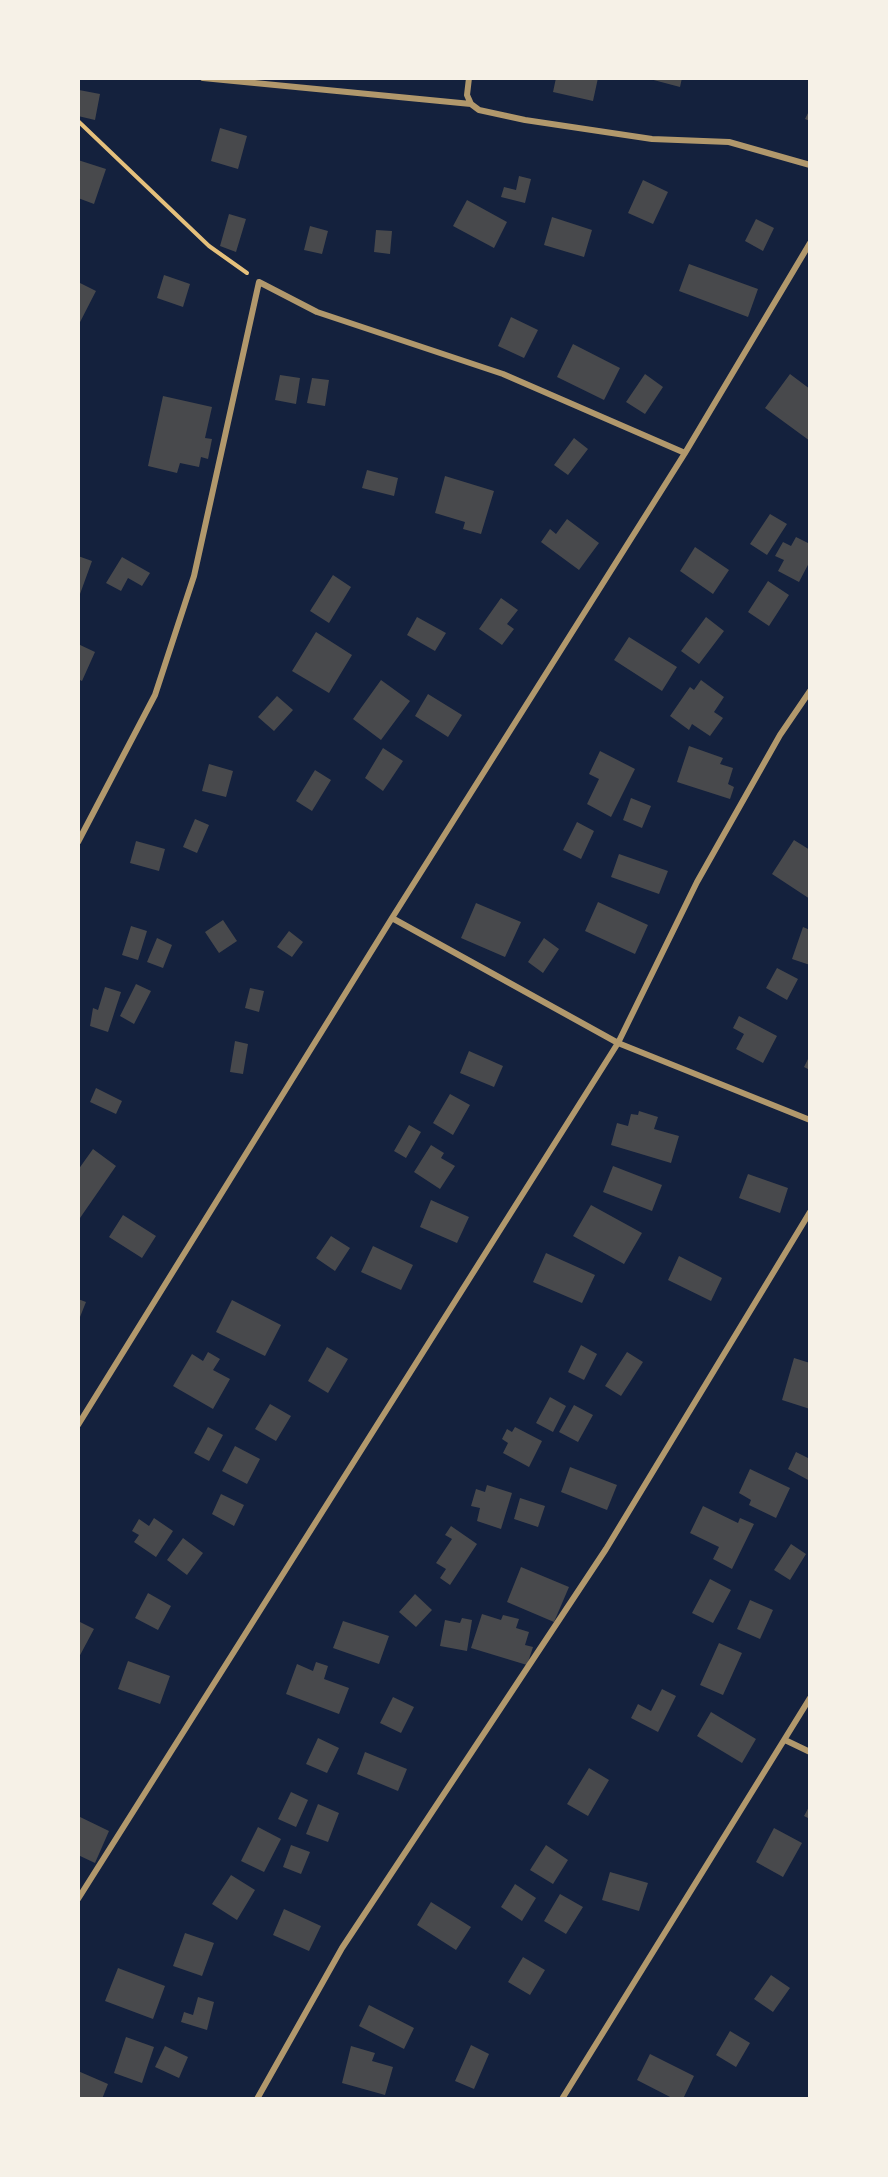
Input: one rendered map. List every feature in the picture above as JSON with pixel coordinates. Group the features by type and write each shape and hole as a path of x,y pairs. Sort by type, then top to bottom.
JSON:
{"street":[{"path":"203,78 471,104"},
{"path":"469,78 467,95 471,104 479,110 525,120 652,139 729,142 810,165"},
{"path":"78,1425 392,918 686,453 810,243"},
{"path":"78,842 155,695 194,576 259,282 317,312 503,375 686,453"},
{"path":"78,1899 618,1043 697,882 780,735 810,691"},
{"path":"392,918 618,1043 810,1120"},
{"path":"257,2099 342,1948 606,1549 810,1212"},
{"path":"562,2099 810,1698"},
{"path":"785,1740 810,1752"}],"path":[{"path":"78,121 209,246 259,282"}],"building":[{"path":"556,78 598,78 593,101 553,92"},
{"path":"646,78 682,78 680,87"},
{"path":"79,90 100,94 95,120 78,116"},
{"path":"810,109 810,121 805,119"},
{"path":"220,128 247,136 238,169 211,161"},
{"path":"78,160 106,169 94,204 78,198"},
{"path":"519,176 531,179 525,203 501,197 504,187 516,190"},
{"path":"643,180 668,192 653,224 628,213"},
{"path":"467,200 507,222 494,248 453,226"},
{"path":"229,214 246,219 236,252 220,246"},
{"path":"552,217 592,230 584,257 544,245"},
{"path":"756,219 774,228 763,251 745,241"},
{"path":"310,226 328,231 322,254 304,250"},
{"path":"376,230 392,231 390,254 374,252"},
{"path":"689,264 758,289 748,317 679,291"},
{"path":"164,275 190,284 183,307 157,298"},
{"path":"78,282 96,291 78,326"},
{"path":"511,317 538,330 524,358 498,346"},
{"path":"573,344 620,368 604,400 557,377"},
{"path":"645,374 663,387 645,414 626,402"},
{"path":"790,374 810,389 810,441 765,408"},
{"path":"280,375 300,378 296,404 275,400"},
{"path":"312,378 329,380 325,406 307,403"},
{"path":"163,396 212,407 205,438 212,439 208,459 201,457 199,467 180,463 177,473 148,466"},
{"path":"574,438 588,449 568,475 554,465"},
{"path":"367,470 398,478 394,496 362,488"},
{"path":"445,476 494,491 481,534 463,529 465,522 435,513"},
{"path":"770,514 787,524 767,555 750,544"},
{"path":"567,519 599,543 579,570 541,542 550,529 556,534"},
{"path":"796,537 810,544 810,561 799,582 778,571 784,560 775,556 783,542 791,546"},
{"path":"695,547 729,570 713,594 680,571"},
{"path":"78,556 92,561 80,594 78,593"},
{"path":"122,557 150,573 142,586 128,578 121,591 106,583"},
{"path":"333,575 351,587 329,623 310,611"},
{"path":"768,581 789,595 769,626 748,612"},
{"path":"501,598 518,610 507,624 514,629 502,645 479,629"},
{"path":"417,617 446,633 435,651 407,635"},
{"path":"706,617 724,631 699,664 681,651"},
{"path":"316,632 352,655 329,693 292,671"},
{"path":"629,637 677,667 662,691 614,660"},
{"path":"78,644 95,652 82,681 78,679"},
{"path":"381,680 410,701 381,740 353,719"},
{"path":"701,680 724,697 714,712 723,718 710,736 692,724 689,730 670,716 690,687 694,690"},
{"path":"428,694 462,715 448,737 415,716"},
{"path":"277,696 293,710 274,731 258,717"},
{"path":"689,746 723,758 720,764 733,768 728,784 734,787 730,799 677,782"},
{"path":"383,748 403,761 383,791 365,778"},
{"path":"600,751 635,769 611,817 587,804 599,779 589,774"},
{"path":"209,764 233,771 226,797 202,791"},
{"path":"315,770 331,780 312,811 296,801"},
{"path":"631,798 651,806 642,828 623,820"},
{"path":"195,819 209,825 197,853 183,847"},
{"path":"577,822 594,831 581,859 563,850"},
{"path":"794,840 810,850 810,899 772,874"},
{"path":"136,841 165,849 159,871 130,863"},
{"path":"619,854 668,871 659,894 611,877"},
{"path":"598,902 648,925 635,954 585,931"},
{"path":"476,903 521,922 505,957 461,938"},
{"path":"223,920 237,941 219,953 205,932"},
{"path":"131,926 147,931 138,960 122,955"},
{"path":"803,927 810,930 810,965 792,959"},
{"path":"289,931 303,942 292,957 277,947"},
{"path":"157,938 172,945 163,968 147,962"},
{"path":"544,938 559,949 543,973 528,962"},
{"path":"777,968 798,979 787,1000 766,988"},
{"path":"136,984 151,991 134,1024 120,1016"},
{"path":"105,987 121,992 108,1032 90,1026 93,1008 98,1010"},
{"path":"250,988 264,991 259,1012 245,1008"},
{"path":"739,1016 777,1036 763,1063 736,1049 744,1034 733,1028"},
{"path":"235,1041 248,1044 243,1074 230,1072"},
{"path":"469,1051 503,1066 494,1087 460,1073"},
{"path":"810,1055 810,1070 804,1067"},
{"path":"96,1088 122,1101 116,1114 90,1102"},
{"path":"450,1094 470,1105 453,1135 433,1123"},
{"path":"639,1111 658,1117 654,1129 679,1136 671,1163 611,1145 617,1123 628,1126 631,1114 638,1115"},
{"path":"409,1125 421,1132 406,1158 394,1151"},
{"path":"431,1145 444,1153 441,1158 455,1166 440,1189 414,1172"},
{"path":"93,1149 116,1166 80,1218 78,1170"},
{"path":"613,1166 662,1185 652,1211 603,1192"},
{"path":"748,1174 788,1188 780,1213 739,1198"},
{"path":"431,1200 469,1217 457,1243 420,1227"},
{"path":"591,1205 642,1233 624,1264 573,1236"},
{"path":"123,1215 156,1236 142,1258 109,1237"},
{"path":"331,1236 350,1248 335,1271 316,1258"},
{"path":"373,1246 413,1265 401,1290 361,1272"},
{"path":"546,1253 595,1275 582,1303 533,1282"},
{"path":"679,1256 722,1278 711,1301 668,1280"},
{"path":"78,1299 86,1302 78,1322"},
{"path":"232,1300 281,1325 265,1356 216,1332"},
{"path":"581,1345 597,1354 584,1380 568,1372"},
{"path":"327,1347 348,1359 328,1393 308,1381"},
{"path":"208,1352 220,1359 213,1370 230,1379 213,1409 173,1386 192,1354 203,1361"},
{"path":"627,1352 643,1362 621,1396 605,1386"},
{"path":"794,1358 810,1363 810,1409 782,1400"},
{"path":"550,1397 566,1406 553,1432 536,1423"},
{"path":"270,1404 291,1416 276,1441 255,1429"},
{"path":"574,1405 593,1415 578,1442 559,1432"},
{"path":"208,1427 223,1435 209,1461 194,1453"},
{"path":"515,1427 542,1441 529,1467 503,1453 508,1443 502,1439 507,1429 512,1432"},
{"path":"235,1446 260,1459 247,1484 222,1471"},
{"path":"796,1452 810,1459 810,1481 788,1469"},
{"path":"570,1467 617,1485 607,1510 561,1492"},
{"path":"750,1469 790,1488 776,1518 749,1505 751,1500 739,1493"},
{"path":"487,1485 512,1493 501,1529 477,1521 480,1508 471,1506 476,1489 485,1492"},
{"path":"221,1494 244,1505 234,1526 212,1514"},
{"path":"520,1498 545,1506 538,1527 514,1519"},
{"path":"703,1506 738,1523 740,1518 754,1524 732,1569 713,1559 719,1547 690,1533"},
{"path":"154,1518 173,1531 156,1557 134,1542 139,1535 132,1531 139,1519 149,1526"},
{"path":"451,1526 477,1544 450,1585 440,1578 446,1569 436,1563 452,1539 445,1535"},
{"path":"183,1538 203,1553 187,1575 167,1560"},
{"path":"791,1544 806,1554 790,1580 774,1570"},
{"path":"521,1567 569,1587 554,1622 507,1602"},
{"path":"710,1579 731,1590 713,1623 692,1613"},
{"path":"148,1593 171,1606 158,1630 135,1618"},
{"path":"415,1594 432,1610 416,1627 399,1612"},
{"path":"750,1600 773,1610 760,1639 737,1629"},
{"path":"482,1614 501,1620 503,1615 519,1619 516,1628 529,1632 525,1645 533,1647 527,1665 471,1648"},
{"path":"462,1618 472,1620 467,1651 440,1646 445,1620 460,1623"},
{"path":"78,1621 94,1629 78,1659"},
{"path":"343,1621 389,1636 379,1664 333,1648"},
{"path":"719,1643 742,1653 723,1695 700,1685"},
{"path":"128,1661 170,1676 160,1704 118,1689"},
{"path":"316,1662 328,1666 324,1679 349,1688 339,1714 286,1694 297,1664 313,1671"},
{"path":"662,1689 676,1696 658,1732 631,1718 638,1704 651,1711"},
{"path":"393,1697 414,1707 401,1733 380,1723"},
{"path":"711,1712 756,1739 742,1763 697,1736"},
{"path":"318,1738 339,1748 327,1773 306,1764"},
{"path":"365,1752 407,1769 398,1791 357,1774"},
{"path":"589,1768 609,1780 588,1816 567,1804"},
{"path":"291,1792 308,1800 296,1827 278,1819"},
{"path":"318,1804 339,1813 328,1842 306,1834"},
{"path":"810,1805 810,1819 804,1816"},
{"path":"78,1816 109,1831 95,1863 78,1855"},
{"path":"258,1827 281,1839 264,1872 241,1861"},
{"path":"774,1828 802,1843 783,1877 756,1862"},
{"path":"291,1845 310,1852 301,1874 283,1867"},
{"path":"546,1845 568,1860 553,1884 530,1870"},
{"path":"610,1872 648,1883 639,1911 602,1900"},
{"path":"231,1875 255,1890 237,1920 212,1904"},
{"path":"515,1884 536,1898 522,1921 501,1907"},
{"path":"560,1894 583,1907 566,1934 544,1921"},
{"path":"431,1902 471,1927 456,1950 417,1925"},
{"path":"284,1909 321,1926 309,1951 273,1935"},
{"path":"185,1933 214,1943 202,1976 173,1966"},
{"path":"523,1957 545,1970 530,1995 508,1982"},
{"path":"118,1968 165,1986 153,2019 105,2001"},
{"path":"771,1975 790,1988 773,2012 754,1999"},
{"path":"198,1997 214,2002 207,2030 181,2022 184,2012 193,2015"},
{"path":"369,2005 414,2028 404,2049 359,2026"},
{"path":"730,2031 750,2043 736,2067 716,2055"},
{"path":"126,2037 154,2047 142,2083 114,2073"},
{"path":"471,2045 489,2054 474,2089 455,2081"},
{"path":"165,2046 188,2057 179,2078 155,2067"},
{"path":"351,2046 375,2053 372,2061 393,2067 385,2095 342,2083"},
{"path":"650,2054 694,2076 683,2099 674,2099 637,2080"},
{"path":"78,2071 108,2084 102,2099 78,2099"}]}
